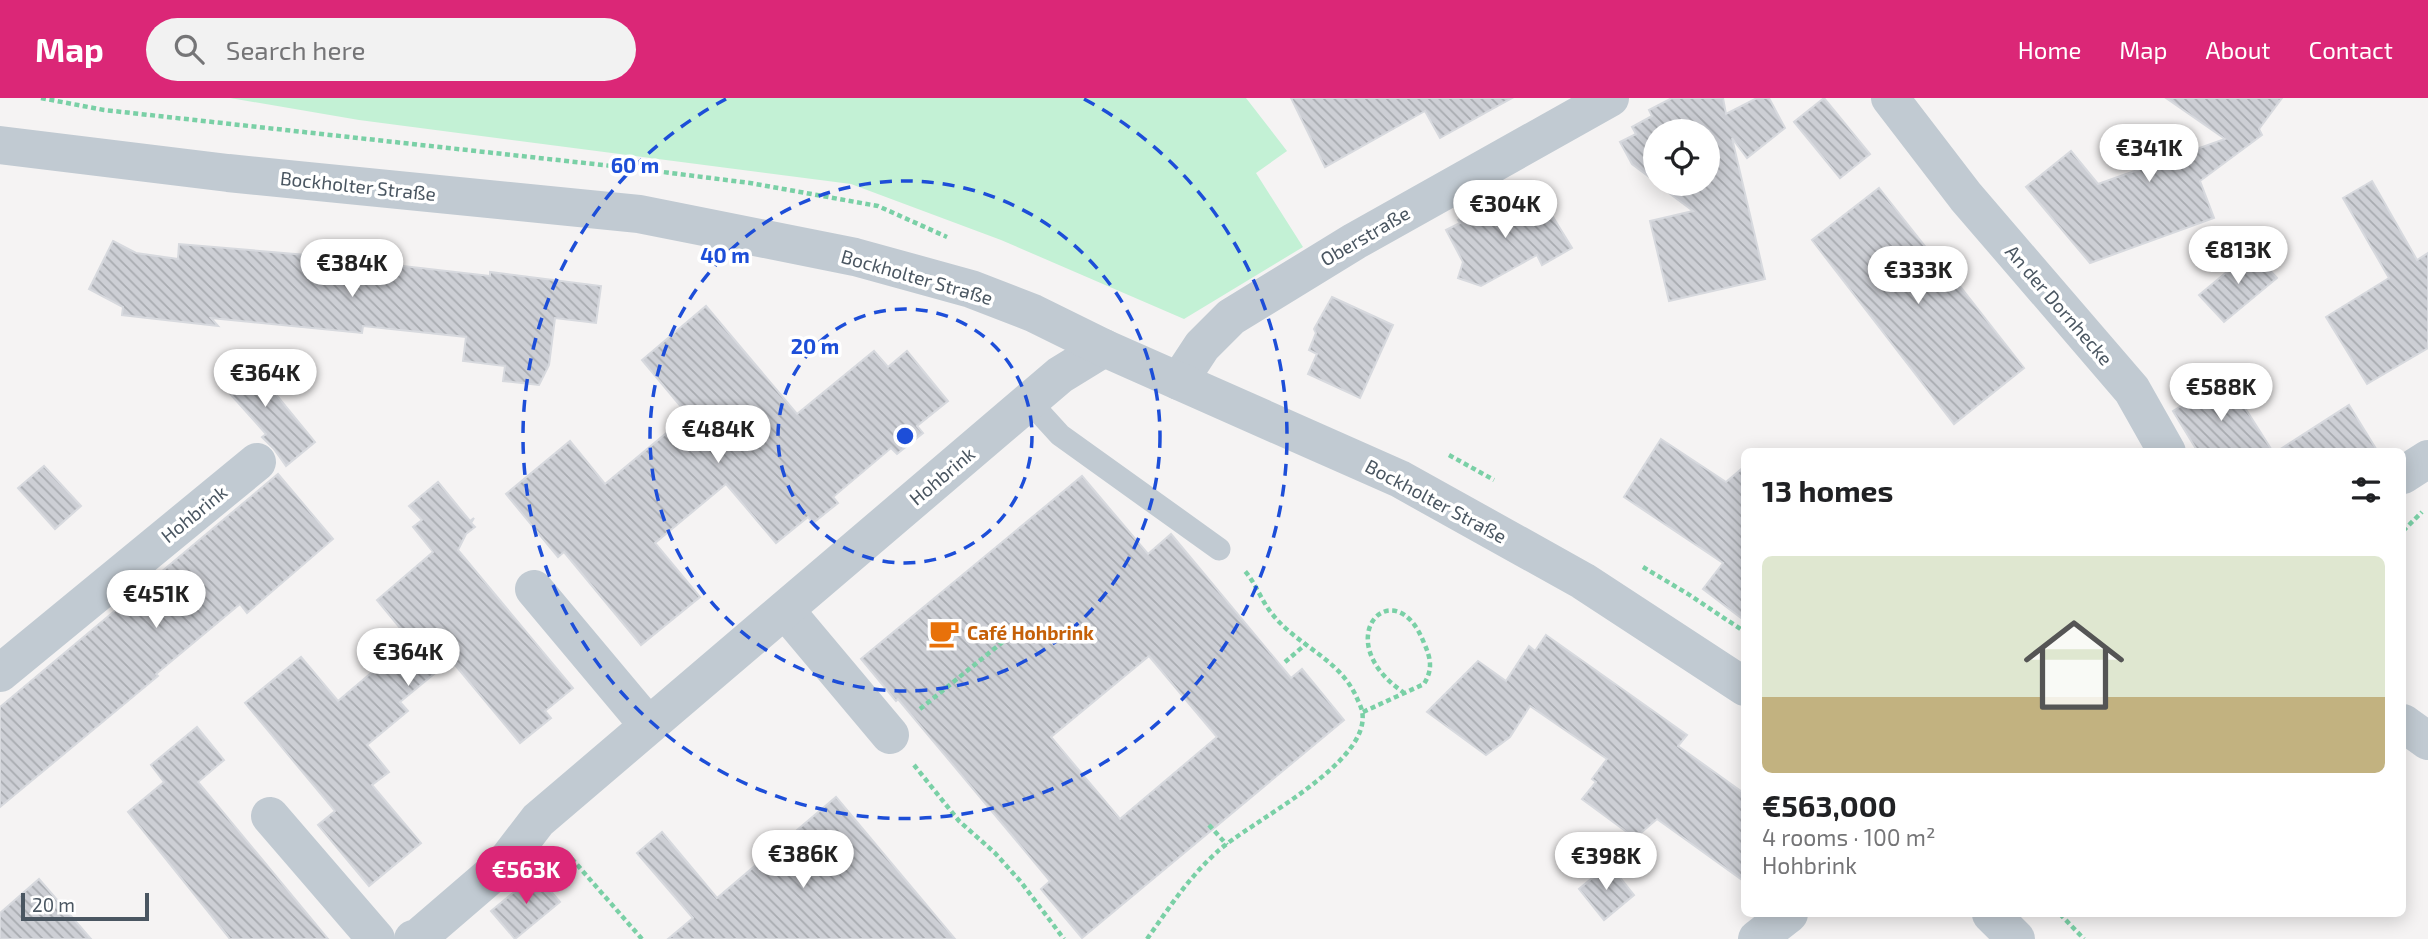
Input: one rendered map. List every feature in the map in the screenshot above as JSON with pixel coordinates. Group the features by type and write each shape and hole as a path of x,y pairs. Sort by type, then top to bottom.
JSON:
{"street":[{"name":"Oberstraße","path":"1179,381 1202,346 1231,317 1355,241 1610,98"},
{"name":"An der Dornhecke","path":"1890,98 1966,197 2132,390 2165,448"},
{"name":"Bockholter Straße","path":"0,145 229,173 639,214 855,257 971,289 1033,313 1104,348 1400,479 1583,581 1741,684"},
{"name":"Hohbrink","path":"413,939 419,937 505,863 538,820 1060,375 1104,348"},
{"path":"2406,473 2428,458"},
{"name":"Hohbrink","path":"0,673 257,463"},
{"path":"534,589 648,726"},
{"path":"785,610 890,735"},
{"path":"2406,725 2428,741"},
{"path":"270,816 376,939"},
{"path":"1757,939 1784,917"},
{"path":"1994,917 2016,939"}],"lane":[{"path":"1029,401 1059,435 1219,549"}],"path":[{"path":"2406,528 2428,507"},
{"path":"1147,939 1188,882 1227,845 1269,814 1294,800 1345,756 1359,732 1363,712 1350,684 1331,662 1290,632 1272,614 1248,574 1219,549"},
{"path":"1363,712 1424,684 1430,675 1431,660 1419,631 1412,621 1400,613 1387,610 1374,617 1368,626 1368,640 1382,675 1403,692"},
{"path":"1010,636 890,735 959,821 1021,881 1063,939"},
{"path":"1286,663 1307,643"},
{"path":"538,820 642,939"},
{"path":"1209,825 1227,845"},
{"path":"2063,917 2084,939"}],"green space":[{"path":"230,98 1246,98 1287,151 1256,173 1303,247 1184,319 1001,240 851,184 359,120"}],"building":[{"path":"1291,98 1512,98 1440,138 1425,111 1325,167"},
{"path":"1672,98 1723,98 1726,114 1757,98 1769,98 1785,128 1747,158 1732,138 1765,279 1669,301 1650,221 1693,211 1673,196 1720,196 1720,119 1647,119 1652,116 1649,110"},
{"path":"1824,98 1870,154 1840,178 1794,122"},
{"path":"2166,98 2282,98 2259,129 2262,135 2200,181 2214,218 2090,263 2026,187 2071,151 2098,184 2225,139"},
{"path":"1643,121 1643,172 1632,164 1620,142 1636,134 1632,127"},
{"path":"2372,181 2417,260 2428,253 2428,348 2367,384 2326,317 2389,278 2343,198"},
{"path":"1879,188 2024,368 1954,424 1812,240"},
{"path":"1507,197 1516,214 1542,199 1572,248 1542,265 1537,255 1481,286 1458,278 1463,262 1446,230 1491,201 1493,204"},
{"path":"113,241 136,253 178,259 179,244 307,255 490,276 490,272 601,286 596,323 555,318 549,365 539,385 503,381 505,366 463,361 466,337 363,326 362,333 211,318 218,326 122,315 123,307 89,289"},
{"path":"2252,251 2277,278 2224,322 2199,295"},
{"path":"1332,297 1393,325 1360,398 1308,374 1317,354 1309,350 1316,333 1314,329"},
{"path":"706,306 797,414 874,351 888,367 907,351 948,401 917,426 923,433 897,454 891,448 833,497 838,503 813,523 808,517 776,543 726,484 655,543 700,597 641,645 564,552 558,557 506,494 570,441 605,484 688,415 642,360"},
{"path":"243,352 272,383 269,386 315,442 286,466 262,437 266,434 216,378"},
{"path":"2226,378 2270,448 2196,448 2173,411"},
{"path":"2349,405 2376,448 2282,448"},
{"path":"1661,439 1726,482 1741,469 1741,618 1703,589 1723,563 1624,497"},
{"path":"44,466 81,506 55,529 18,488"},
{"path":"278,474 333,539 247,613 240,604 0,807 0,707"},
{"path":"1082,476 1148,554 1171,534 1291,678 1302,669 1344,720 1082,938 1041,889 1050,881 898,699 896,701 861,659","holes":["1149,656 1217,737 1120,819 1051,737"]},
{"path":"438,482 470,521 474,518 471,523 475,527 466,534 458,550 573,688 545,711 551,718 520,743 451,660 400,702 408,711 367,745 389,772 372,785 421,843 369,886 318,825 335,811 245,703 301,657 338,701 410,640 377,600 433,552 413,527 422,520 409,506"},
{"path":"1546,635 1687,735 1678,746 1741,791 1741,879 1657,819 1635,838 1582,799 1596,782 1592,779 1607,759 1530,706 1510,737 1486,755 1427,712 1478,661 1506,681 1529,646 1535,651"},
{"path":"197,727 224,760 198,782 328,939 230,939 128,812 164,782 151,765"},
{"path":"836,797 955,939 668,939 693,918 637,853 662,832 717,898"},
{"path":"1609,864 1634,895 1604,920 1579,889"},
{"path":"536,874 560,902 515,939 491,911"},
{"path":"39,879 91,939 0,939 0,913"}],"place":[{"name":"Café Hohbrink","path":"944,633"}]}
